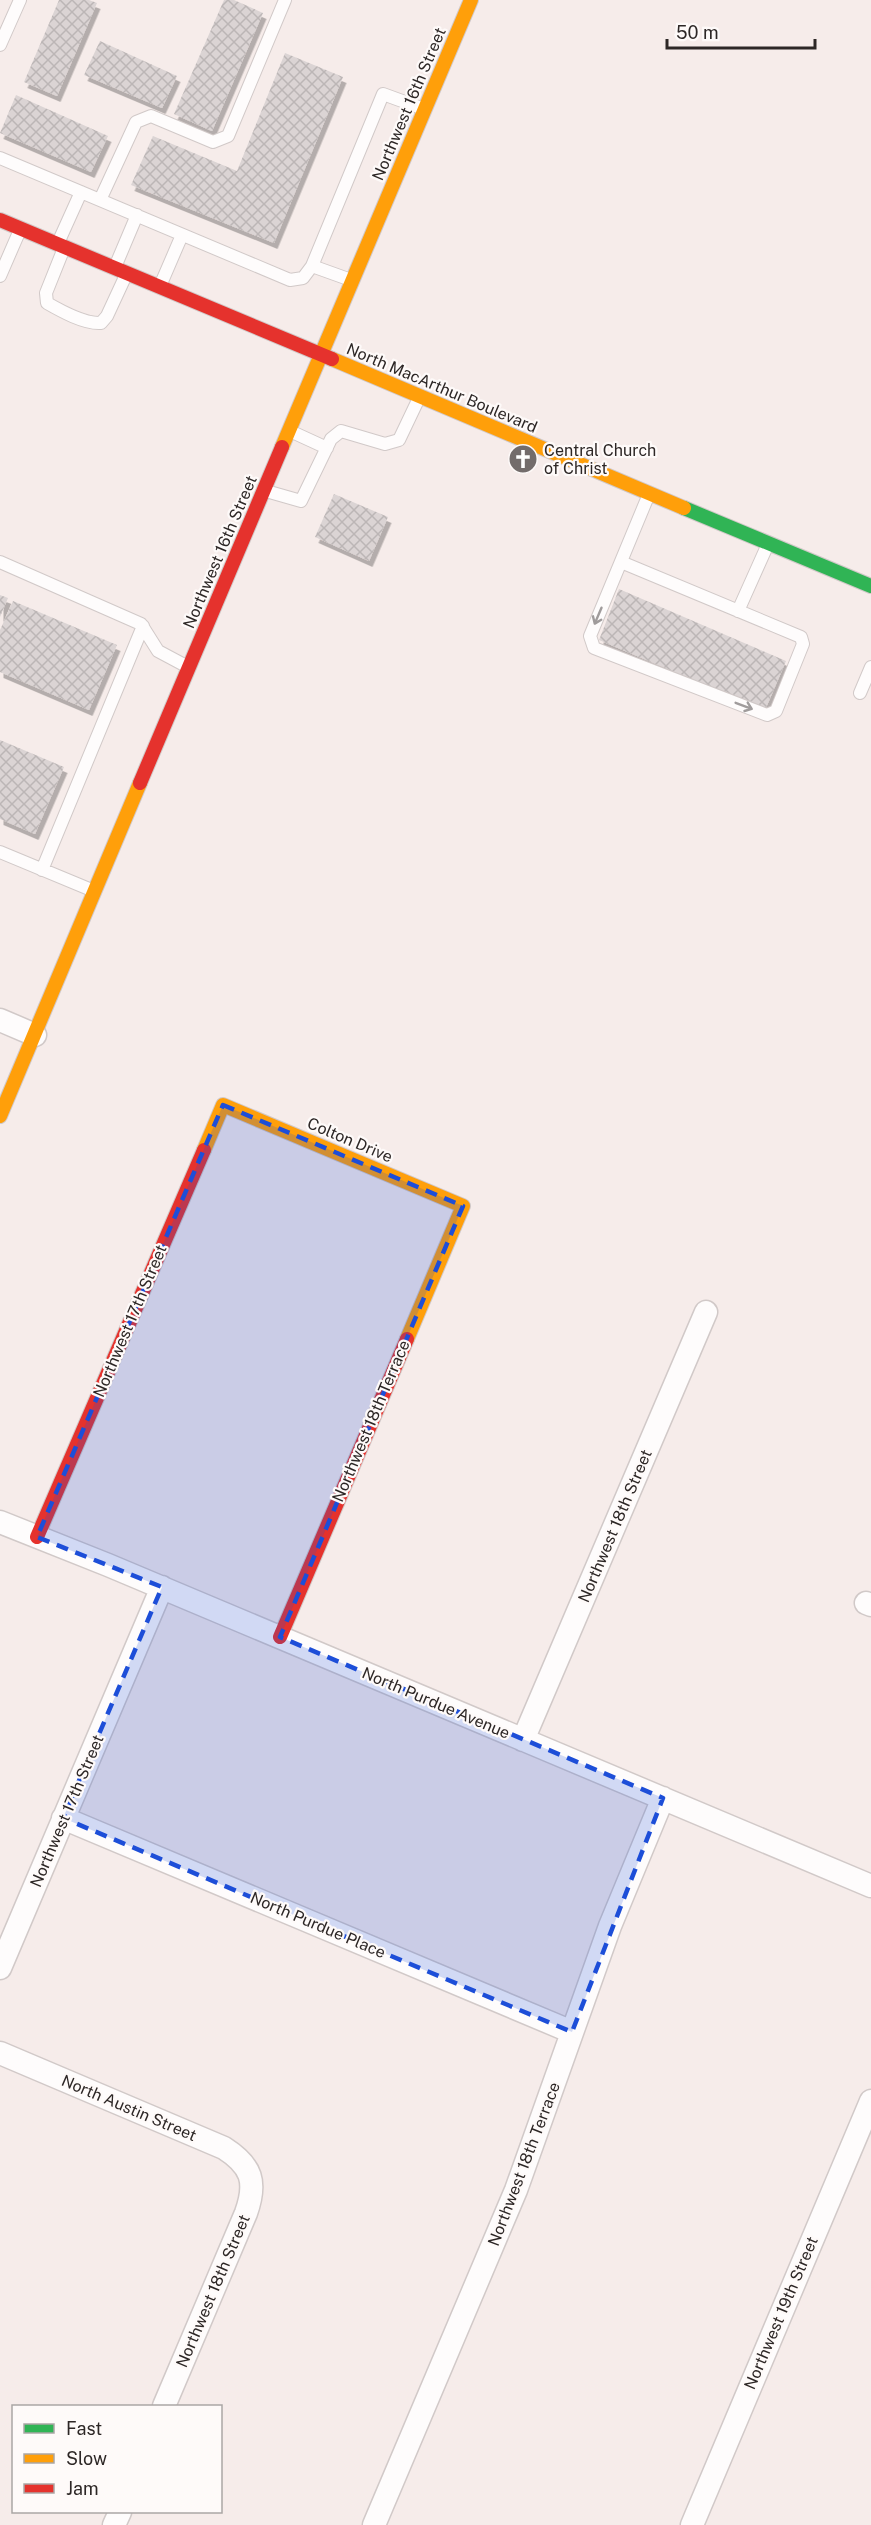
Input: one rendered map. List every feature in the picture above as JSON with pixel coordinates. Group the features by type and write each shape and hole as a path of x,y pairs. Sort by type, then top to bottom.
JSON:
{"street":[{"name":"Northwest 16th Street","path":"0,1116 471,0"},
{"name":"North MacArthur Boulevard","path":"0,220 871,586"},
{"path":"0,1020 35,1035"},
{"name":"Colton Drive","path":"223,1105 463,1206"},
{"name":"Northwest 17th Street","path":"37,1537 223,1105"},
{"name":"Northwest 18th Terrace","path":"279,1637 463,1206"},
{"name":"Northwest 18th Street","path":"523,1740 706,1312"},
{"name":"North Purdue Avenue","path":"0,1522 162,1587 871,1886"},
{"name":"Northwest 17th Street","path":"0,1968 162,1587"},
{"name":"Northwest 18th Terrace","path":"374,2525 516,2190 614,1916 663,1798"},
{"name":"North Purdue Place","path":"63,1818 572,2032"},
{"name":"North Austin Street","path":"0,2053 224,2148 243,2162 250,2173"},
{"name":"Northwest 19th Street","path":"692,2525 871,2101"},
{"name":"Northwest 18th Street","path":"164,2405 246,2213 252,2185 250,2173"}],"lane":[{"path":"0,45 20,0"},
{"path":"100,200 136,122 151,116 213,142 228,136 285,0"},
{"path":"0,158 290,280 303,278 312,266 383,94 425,110"},
{"path":"81,192 46,293 47,303 93,323 101,323 107,316 136,216"},
{"path":"0,276 20,229"},
{"path":"160,288 182,235"},
{"path":"312,266 352,281"},
{"path":"264,491 301,501 331,439 341,431 385,444 399,440 419,396"},
{"path":"289,430 327,448"},
{"path":"621,562 801,637 803,644 776,711 767,715 594,648 590,636 649,493"},
{"path":"738,611 768,543"},
{"path":"0,562 143,626 158,651 189,668"},
{"path":"42,870 143,626"},
{"path":"860,693 871,667"},
{"path":"0,852 95,892"}],"highlighted area":[{"path":"223,1105 463,1206 280,1637 663,1798 572,2032 63,1818 162,1587 37,1537"}],"building":[{"path":"59,0 89,0 97,3 57,96 24,82"},
{"path":"224,0 234,0 263,13 212,131 174,114"},
{"path":"100,41 177,76 162,108 84,75"},
{"path":"285,53 343,77 274,243 131,185 153,136 237,171"},
{"path":"16,95 108,136 91,172 0,133"},
{"path":"334,494 388,517 369,561 315,537"},
{"path":"619,589 786,661 765,710 599,640"},
{"path":"0,595 8,598 0,617"},
{"path":"13,601 117,645 89,710 0,672 0,630"},
{"path":"0,740 64,767 35,834 0,819"}],"traffic: fast":[{"path":"684,508 871,586"}],"traffic: slow":[{"path":"282,447 471,0"},
{"path":"332,359 684,508"},
{"path":"0,1116 140,783"},
{"path":"204,1150 223,1105 463,1206 407,1339"}],"traffic: jam":[{"path":"0,220 332,359"},
{"path":"140,783 282,447"},
{"path":"37,1537 204,1150"},
{"path":"280,1637 407,1339"}],"place":[{"name":"Central Church of Christ","path":"523,459"}]}
